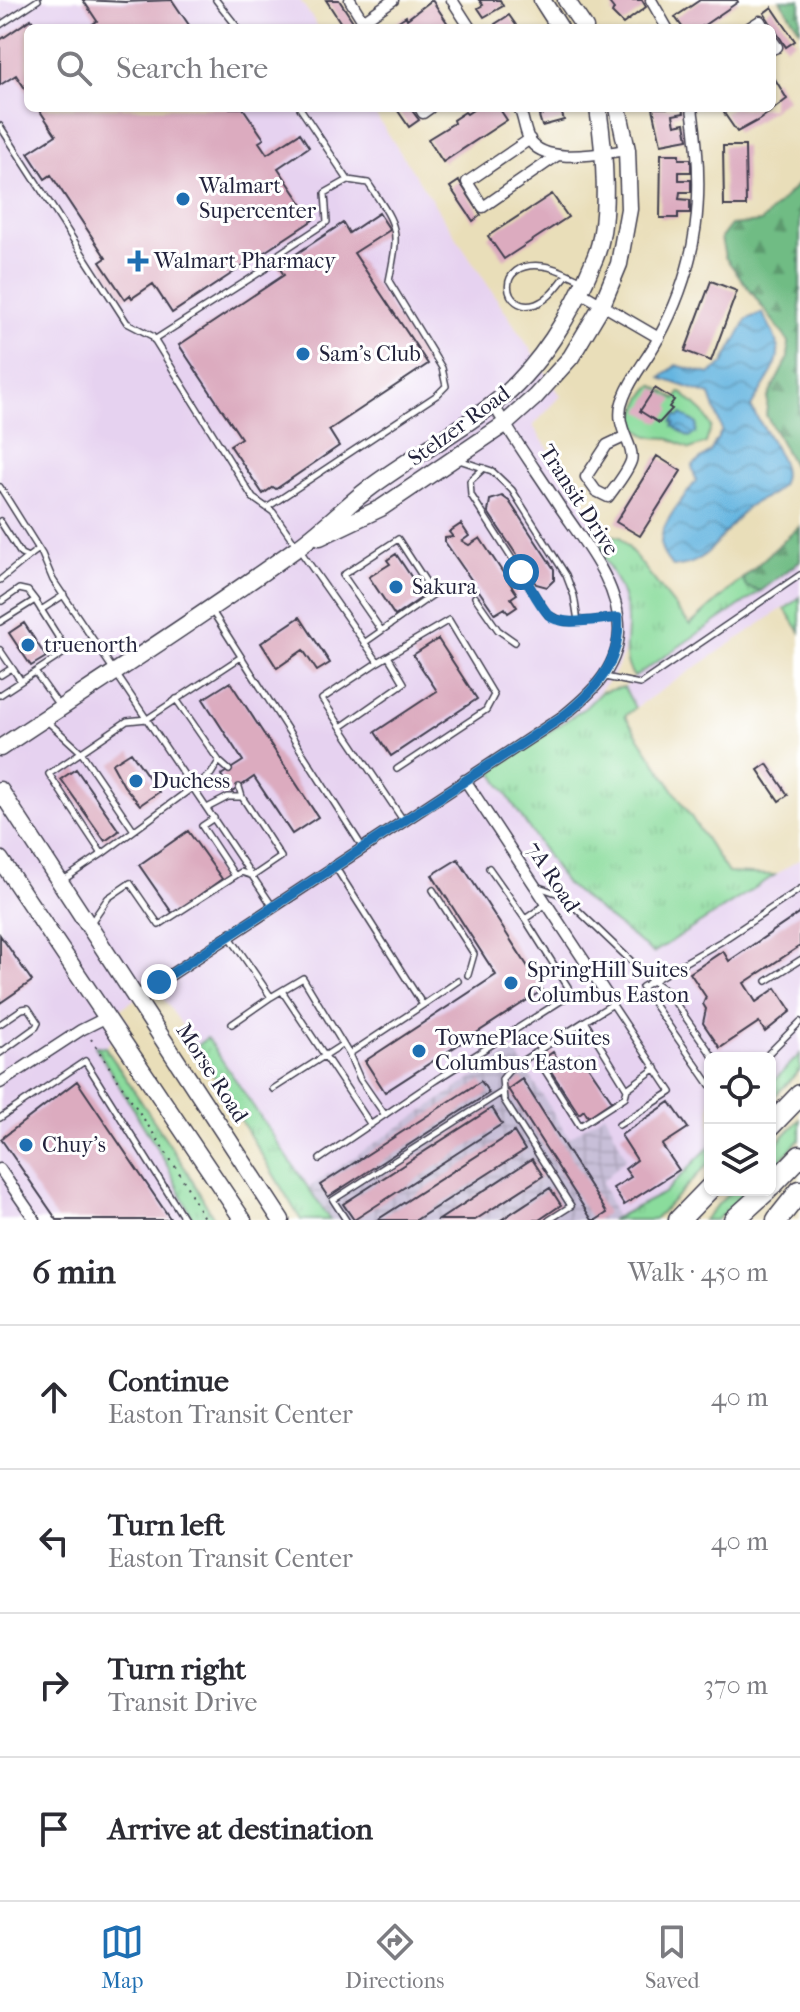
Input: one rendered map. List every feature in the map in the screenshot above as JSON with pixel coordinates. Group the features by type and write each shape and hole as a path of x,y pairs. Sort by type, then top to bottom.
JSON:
{"highway":[{"path":"772,1124 800,1095"},
{"path":"776,1181 800,1156"},
{"path":"777,1220 800,1191"},
{"path":"679,1220 704,1194"},
{"path":"734,1220 760,1196"}],"main road":[{"path":"542,0 557,24"},
{"path":"566,0 582,24"},
{"name":"Stelzer Road","path":"0,748 298,547 370,488 493,404 525,374 554,335 597,254 605,152 599,112"},
{"name":"Stelzer Road","path":"298,547 381,508 505,424 535,397 571,357 602,305 619,264 629,209 627,150 619,112"},
{"name":"Morse Road","path":"0,790 281,1220"},
{"path":"0,859 243,1220"}],"street":[{"path":"350,0 363,21 393,0"},
{"path":"452,0 467,24"},
{"path":"651,0 665,24"},
{"path":"520,112 530,139 541,152 558,155 627,150"},
{"path":"624,437 607,445 586,477 596,491 608,497 631,461 631,451 619,419 623,397 659,338 689,266 697,226 699,156 693,112"},
{"path":"530,139 467,182 483,207 558,155"},
{"path":"582,287 602,305 659,338"},
{"name":"Transit Drive","path":"137,997 562,717 588,696 604,677 619,635 618,618 602,571 493,404"},
{"name":"7A Road","path":"465,780 610,999"},
{"path":"0,1083 81,1030 107,1017"},
{"path":"0,1169 35,1220"}],"lane":[{"path":"0,25 38,0"},
{"path":"216,0 235,24"},
{"path":"303,112 348,180"},
{"path":"0,126 127,323 144,330 154,340 253,498 268,507 378,662"},
{"path":"154,340 265,269 280,253 327,222 325,193 348,180 368,183 394,222 397,243 389,281 442,368 446,386 268,507"},
{"path":"567,275 547,298 533,305 513,300 507,289 512,272 527,265 546,266 567,275 582,287"},
{"path":"451,461 469,462 484,468 500,476 512,490 566,575 574,596 578,621"},
{"path":"484,468 470,481 471,495 548,615 556,620 578,621 618,618"},
{"path":"0,489 39,549 53,580 273,907"},
{"path":"1,526 21,554 28,557"},
{"path":"364,643 434,594 398,539 343,575 381,630"},
{"path":"0,580 39,549"},
{"path":"604,677 640,684 800,575"},
{"path":"0,695 67,651 28,591 19,589 2,601"},
{"path":"41,610 64,595"},
{"path":"475,597 498,630 515,642"},
{"path":"0,622 35,600"},
{"path":"209,607 363,848"},
{"path":"397,769 486,710 494,695 449,620 322,699 403,820"},
{"path":"0,650 3,661 21,681"},
{"path":"341,727 404,683 388,656"},
{"path":"102,854 49,774 127,721 147,719 241,657"},
{"path":"1,675 12,668"},
{"path":"35,672 60,708"},
{"path":"176,699 219,761 229,770"},
{"path":"44,718 81,752 133,829"},
{"path":"61,882 194,788 211,774 219,761"},
{"path":"239,787 242,797 281,857 253,876"},
{"path":"207,808 228,797 242,797"},
{"path":"214,818 202,826 235,876"},
{"path":"335,866 423,1005"},
{"path":"320,1159 436,1080 567,997 568,987 489,868"},
{"path":"89,925 108,898 130,883 159,925 241,872 253,876"},
{"path":"535,885 562,895 652,981 667,991 710,1052"},
{"path":"704,1076 642,987 722,941 800,889"},
{"path":"433,890 474,954 468,975"},
{"path":"525,919 547,904"},
{"path":"230,936 271,997"},
{"path":"767,981 800,960"},
{"path":"232,1024 303,978 349,1054 360,1079 385,1115"},
{"path":"349,1054 458,981"},
{"path":"282,991 371,1125"},
{"path":"549,1220 571,1206 504,1100 502,1079 511,1068 585,1021 610,999 671,1092 619,1125"},
{"path":"0,1024 28,1008 38,1023 0,1053"},
{"path":"585,1021 627,1089"},
{"path":"770,1052 800,1022"},
{"path":"273,1089 343,1044"},
{"path":"534,1053 580,1126 625,1097 627,1089 656,1068"},
{"path":"0,1118 85,1061 185,1220"},
{"path":"346,1220 333,1200 503,1092"}],"path":[{"path":"90,1037 180,1174 205,1220"}],"shaded area":[{"path":"0,0 300,0 316,24 24,24 24,112 374,112 561,396 533,426 605,534 600,550 621,589 627,612 624,653 614,674 586,707 491,771 653,952 800,859 800,1054 776,1079 776,1052 704,1052 704,1152 664,1193 611,1220 330,1220 207,1038 196,1046 155,986 120,1009 129,1023 105,1047 96,1047 167,1165 193,1220 0,1220"},
{"path":"800,561 800,597 635,708 624,687 635,677"},
{"path":"514,1050 569,1138 605,1113 626,1158 602,1182 616,1218 330,1220 308,1188"}],"green space":[{"path":"780,0 800,0 800,30"},
{"path":"800,182 800,478 766,415 768,397 788,358 789,342 725,257 721,238 731,225 761,222"},
{"path":"653,385 676,399 681,392 704,413 711,426 706,443 690,449 669,439 648,436 640,430 637,410"},
{"path":"800,526 800,561 761,591 746,587 743,578"},
{"path":"605,534 620,537 690,625 743,578 746,587 761,591 634,677 627,660 624,601 600,550"},
{"path":"800,597 800,632 785,609"},
{"path":"624,687 635,708 625,716 728,873 775,875 653,953 566,884 491,771 586,707 601,692"},
{"path":"207,1038 330,1220 301,1220 196,1046"},
{"path":"95,1046 105,1047 185,1168 215,1220 193,1220 167,1165"},
{"path":"800,1054 800,1070 776,1095 776,1079"},
{"path":"800,1119 800,1139 776,1165 776,1144"},
{"path":"704,1152 704,1168 654,1220 611,1220 664,1193"},
{"path":"726,1196 743,1196 716,1220 703,1220"}],"water":[{"path":"762,313 776,341 777,361 751,407 778,453 784,472 783,480 773,493 743,512 702,557 688,564 673,566 664,556 662,534 673,512 696,481 692,466 710,452 722,430 710,395 661,378 676,365 709,374 723,364 747,319"},
{"path":"682,414 697,424 696,433 689,437 673,426 676,415 679,417"}],"building":[{"path":"83,0 172,0 188,24 93,24 97,21"},
{"path":"326,0 339,0 355,24 341,24"},
{"path":"432,0 448,24 394,24 406,16 407,19"},
{"path":"479,0 500,0 503,6 484,17 478,8 483,5"},
{"path":"607,0 642,0 646,7 623,24 612,13 614,9"},
{"path":"700,0 738,2 706,24 680,24 675,17"},
{"path":"772,7 795,41 786,47 776,32 776,24 771,24 764,13"},
{"path":"509,15 515,24 495,24"},
{"path":"31,19 34,24 24,24 24,87 16,75 0,85 0,40"},
{"path":"776,81 787,99 776,107"},
{"name":"Walmart Supercenter","path":"41,112 246,112 264,139 259,142 267,154 300,133 309,147 278,168 313,220 172,313 153,284 132,298 130,295 125,299 100,262 106,258 51,175 45,179 28,153 56,135"},
{"path":"399,112 413,112 419,120 409,127"},
{"path":"465,112 502,112 507,120 443,162 428,139 454,123 453,120"},
{"path":"561,112 564,120 542,126 539,116"},
{"path":"654,112 684,112 673,115 675,125 685,123 688,139 661,144"},
{"path":"725,112 770,112 737,132"},
{"path":"723,146 745,146 746,206 724,206"},
{"path":"661,154 679,154 679,159 691,159 691,172 679,172 679,180 691,180 691,192 680,192 679,199 690,200 690,213 678,213 678,218 660,218"},
{"path":"459,181 481,215 473,221 450,187"},
{"path":"552,194 568,217 504,259 488,236"},
{"name":"Sam's Club","path":"379,213 390,230 354,253 428,364 329,430 339,446 276,489 273,487 263,494 230,445 241,438 179,345 284,275 278,266 343,223 349,233"},
{"path":"711,281 737,291 711,361 685,351"},
{"path":"655,388 674,400 669,407 672,409 659,423 640,411"},
{"path":"657,456 681,471 640,536 616,522"},
{"path":"502,496 509,501 554,569 554,580 547,587 536,584 488,512 490,500"},
{"path":"461,524 469,536 462,541 469,545 480,538 517,594 511,598 517,607 508,613 505,608 495,614 445,542 445,538 453,537 449,532"},
{"name":"Sakura","path":"396,554 424,596 395,616 369,577 390,564 387,560"},
{"path":"300,617 330,663 317,671 303,650 277,668 261,643"},
{"name":"truenorth","path":"24,623 46,657 31,666 9,633"},
{"path":"438,639 477,699 391,756 375,732 437,691 413,655"},
{"path":"230,682 318,817 292,834 254,777 232,792 221,775 243,761 203,699"},
{"name":"Duchess","path":"131,752 159,792 140,805 124,786 112,764"},
{"path":"767,764 788,795 779,801 758,770"},
{"path":"76,769 119,831 105,841 61,779"},
{"path":"188,831 222,879 173,914 139,865"},
{"name":"SpringHill Suites Columbus Easton","path":"458,859 543,990 385,1092 365,1061 496,975 432,875"},
{"path":"800,913 800,946 744,983 756,1002 776,988 791,1011 765,1032 759,1022 720,1048 703,1023 706,997 690,973 723,951 729,961"},
{"path":"0,935 32,981 0,1003"},
{"path":"553,1052 562,1065 580,1054 612,1101 588,1117 584,1110 579,1114 543,1059"},
{"path":"522,1079 607,1213 596,1220 592,1220 508,1089"},
{"path":"77,1081 171,1220 57,1220 1,1139"},
{"path":"481,1081 489,1093 328,1197 320,1185"},
{"path":"670,1102 688,1128 662,1145 679,1170 624,1205 613,1188 631,1177 625,1169 637,1160 621,1135"},
{"path":"492,1108 502,1124 354,1220 343,1204"},
{"path":"514,1132 525,1150 416,1220 377,1220"},
{"path":"532,1159 543,1176 475,1220 439,1220"},
{"path":"550,1188 561,1205 539,1220 501,1220"}],"place":[{"name":"Walmart Supercenter","path":"183,199"},
{"name":"Walmart Pharmacy","path":"138,261"},
{"name":"Sam's Club","path":"303,354"},
{"name":"Sakura","path":"396,587"},
{"name":"truenorth","path":"28,645"},
{"name":"Duchess","path":"136,781"},
{"name":"SpringHill Suites Columbus Easton","path":"511,983"},
{"name":"TownePlace Suites Columbus Easton","path":"419,1051"},
{"name":"Chuy's","path":"26,1145"}],"route":[{"path":"159,982 562,717 588,696 604,677 612,658 619,635 618,618 556,620 548,615 521,572"}]}
